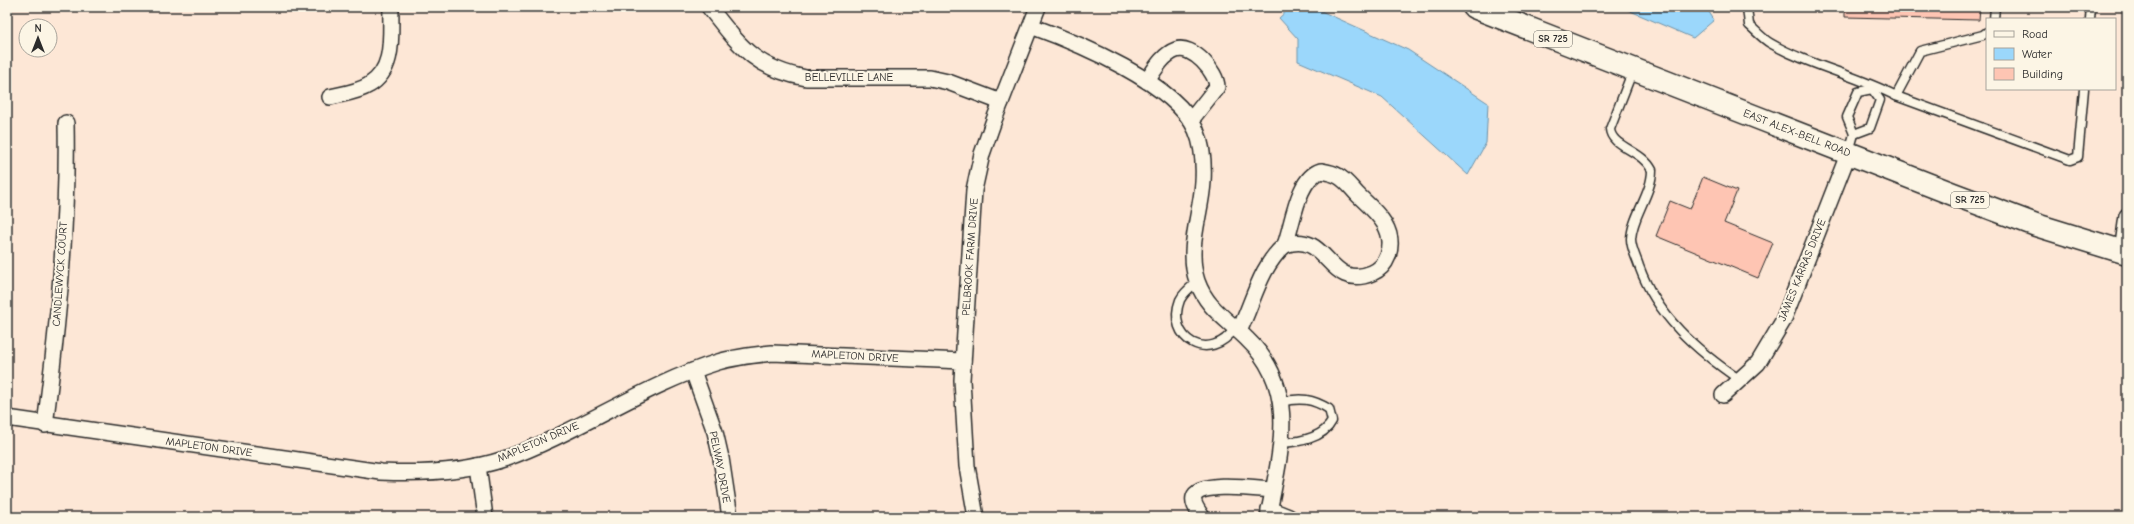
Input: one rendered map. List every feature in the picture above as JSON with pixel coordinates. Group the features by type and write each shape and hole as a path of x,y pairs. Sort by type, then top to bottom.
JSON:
{"main road":[{"name":"EAST ALEX-BELL ROAD","path":"1474,7 1633,70 1851,143 2036,225 2125,253"}],"street":[{"path":"330,97 368,86 377,79 384,70 391,42 392,7"},
{"name":"BELLEVILLE LANE","path":"709,7 743,49 755,60 788,75 806,78 911,78 944,81 1001,102"},
{"name":"PELBROOK FARM DRIVE","path":"976,517 967,466 963,423 963,361 974,190 982,154 1038,7"},
{"path":"1030,26 1094,51 1147,81 1167,96 1191,120 1200,144 1204,168 1203,184 1194,240 1193,259 1197,282 1212,308 1259,350 1268,364 1282,402 1283,420 1281,443 1268,513 1289,517"},
{"path":"1147,81 1160,63 1171,52 1177,49 1184,49 1194,54 1213,70 1217,80 1217,87 1191,120"},
{"name":"CANDLEWYCK COURT","path":"45,425 55,351 66,201 66,123"},
{"name":"JAMES KARRAS DRIVE","path":"1723,395 1758,363 1783,321 1851,143"},
{"path":"1237,330 1250,309 1262,276 1275,253 1285,245 1294,242 1312,245 1336,269 1347,277 1358,277 1372,273 1382,266 1387,259 1391,248 1391,238 1386,225 1340,176 1321,171 1308,178 1300,195 1285,245"},
{"path":"2125,253 2127,216"},
{"name":"MAPLETON DRIVE","path":"7,418 45,425 381,472 410,474 442,472 478,466 504,459 540,444 693,371 740,356 772,353 963,361"},
{"name":"PELWAY DRIVE","path":"693,371 715,432 721,458 730,517"},
{"path":"478,466 485,517"},
{"path":"1202,517 1194,504 1196,493 1201,490 1232,487 1272,490"}],"lane":[{"path":"1747,7 1749,25 1769,43 1896,96 2070,160 2078,157 2084,90"},
{"path":"1994,18 1995,7"},
{"path":"2090,18 2091,7"},
{"path":"1896,96 1920,50 1984,35 1986,33"},
{"path":"1633,70 1610,129 1611,136 1615,141 1626,146 1644,159 1652,170 1651,184 1631,238 1632,248 1642,276 1660,309 1706,356 1740,380"},
{"path":"1873,86 1880,100 1870,128 1851,143 1847,116 1858,92 1873,86"},
{"path":"1197,282 1186,291 1180,300 1178,312 1179,328 1183,335 1190,342 1205,347 1221,343 1237,330"},
{"path":"1281,443 1311,438 1325,430 1332,421 1329,409 1320,403 1306,399 1282,402"}],"water":[{"path":"1291,7 1312,7 1408,50 1488,103 1486,143 1468,175 1382,97 1298,61 1298,39 1279,18"},
{"path":"1629,7 1706,7 1714,20 1693,38 1628,10"}],"building":[{"path":"1845,7 1980,7 1979,20 1845,17"},
{"path":"1703,177 1737,191 1724,223 1773,243 1758,278 1656,236 1670,201 1690,209"}]}
